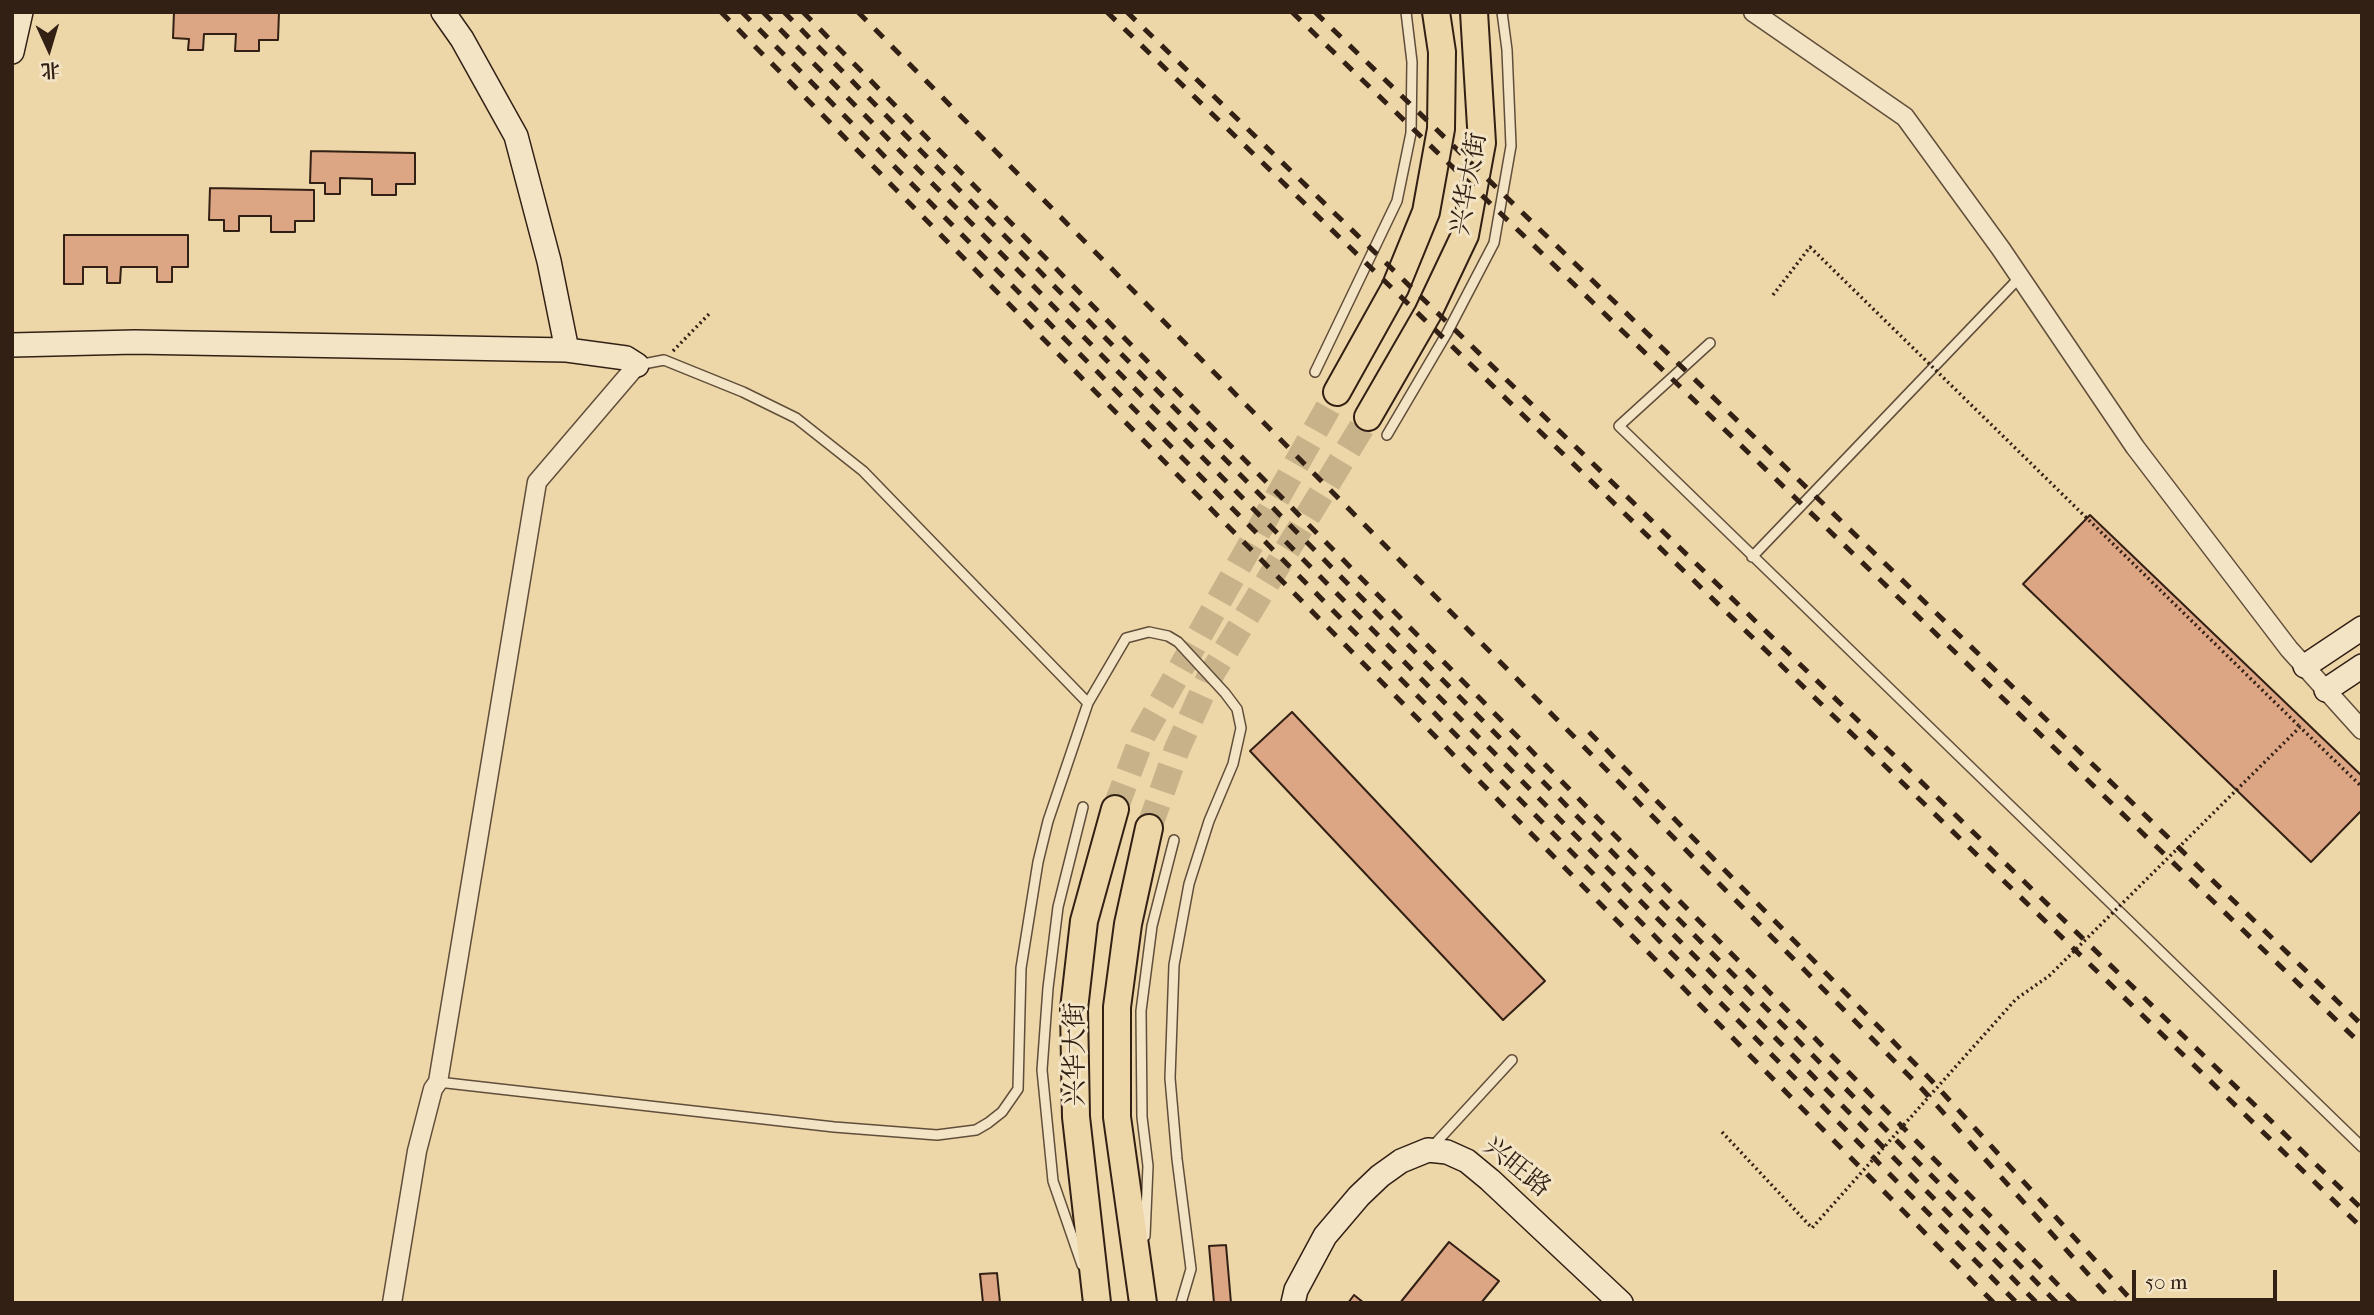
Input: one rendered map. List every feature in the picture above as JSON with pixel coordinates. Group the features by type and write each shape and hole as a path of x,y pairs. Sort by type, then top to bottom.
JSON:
{"main road":[{"path":"12,52 21,12"},
{"path":"443,12 462,38 516,136 549,261 566,350"},
{"name":"兴华大街","path":"1338,392 1395,288 1426,212 1441,129 1442,52 1436,12"},
{"name":"兴华大街","path":"1378,426 1465,235 1482,143 1474,12"},
{"path":"12,345 135,342 566,350 626,358 637,365"},
{"path":"2305,666 2362,628"},
{"path":"2326,690 2362,666"},
{"name":"兴华大街","path":"1096,1303 1076,1117 1074,1009 1084,921 1115,809"},
{"name":"兴华大街","path":"1143,1301 1117,1117 1117,1020 1128,924 1149,828"},
{"path":"1293,1303 1296,1290 1325,1236 1359,1196 1401,1161 1428,1150"},
{"name":"兴旺路","path":"1428,1150 1447,1152 1467,1161 1622,1303"}],"street":[{"path":"1753,12 1905,117 2020,277 2135,447 2305,666 2362,730"},
{"path":"392,1303 417,1151 433,1089 438,1082 537,482 637,365"}],"lane":[{"path":"1315,372 1397,201 1411,133 1412,62 1406,12"},
{"path":"1378,426 1447,333 1494,243 1511,146 1507,50 1502,12"},
{"path":"1752,557 2020,277"},
{"path":"1710,343 1619,426 2362,1147"},
{"path":"637,365 664,360 743,392 796,418 863,471 1088,703"},
{"path":"438,1082 834,1127 937,1135 982,1127 1002,1112 1018,1089 1021,968 1038,862 1048,821 1088,703 1126,638 1149,632 1178,642 1237,709 1241,728 1233,764 1209,821 1189,884 1174,965 1170,1078 1191,1269 1181,1303"},
{"path":"1083,807 1058,907 1042,1070 1053,1181 1096,1303"},
{"path":"1143,1301 1148,1166 1142,1117 1141,1011 1152,926 1174,840"},
{"path":"1428,1150 1512,1060"}],"path":[{"path":"1773,295 1810,247 2362,787"},
{"path":"664,360 710,313"},
{"path":"1722,1132 1812,1228 2015,999 2049,976 2300,727"}],"building":[{"path":"174,12 279,12 278,40 259,40 259,51 235,51 236,34 204,34 203,50 188,50 189,39 173,38"},
{"path":"311,151 415,153 415,184 396,184 396,195 372,195 372,179 340,178 340,194 325,194 325,183 310,183"},
{"path":"210,188 314,190 314,221 295,221 295,232 271,232 271,216 239,216 239,231 224,231 224,220 209,220"},
{"path":"64,235 188,235 188,267 172,267 172,282 157,282 157,267 121,267 120,283 107,283 107,267 83,267 83,284 64,284"},
{"path":"2090,515 2362,776 2362,810 2311,862 2023,584"},
{"path":"1292,712 1545,981 1503,1020 1250,751"},
{"path":"1449,1242 1499,1281 1481,1303 1400,1303"},
{"path":"1226,1245 1231,1303 1214,1303 1209,1246"},
{"path":"997,1273 1000,1303 983,1303 980,1274"},
{"path":"1354,1295 1364,1303 1348,1303"}],"tunnel":[{"path":"1115,809 1143,735 1337,392"},
{"path":"1149,828 1177,749 1209,678 1368,417"}],"railway":[{"path":"721,12 1994,1303"},
{"path":"742,12 2017,1303"},
{"path":"763,12 2037,1303"},
{"path":"784,12 2057,1303"},
{"path":"803,12 2076,1303"},
{"path":"858,12 1923,1090 2114,1303"},
{"path":"1107,12 2362,1228"},
{"path":"1127,12 2362,1209"},
{"path":"1292,12 2362,1045"},
{"path":"1315,12 2362,1025"},
{"path":"1589,732 1931,1080 2134,1303"}]}
